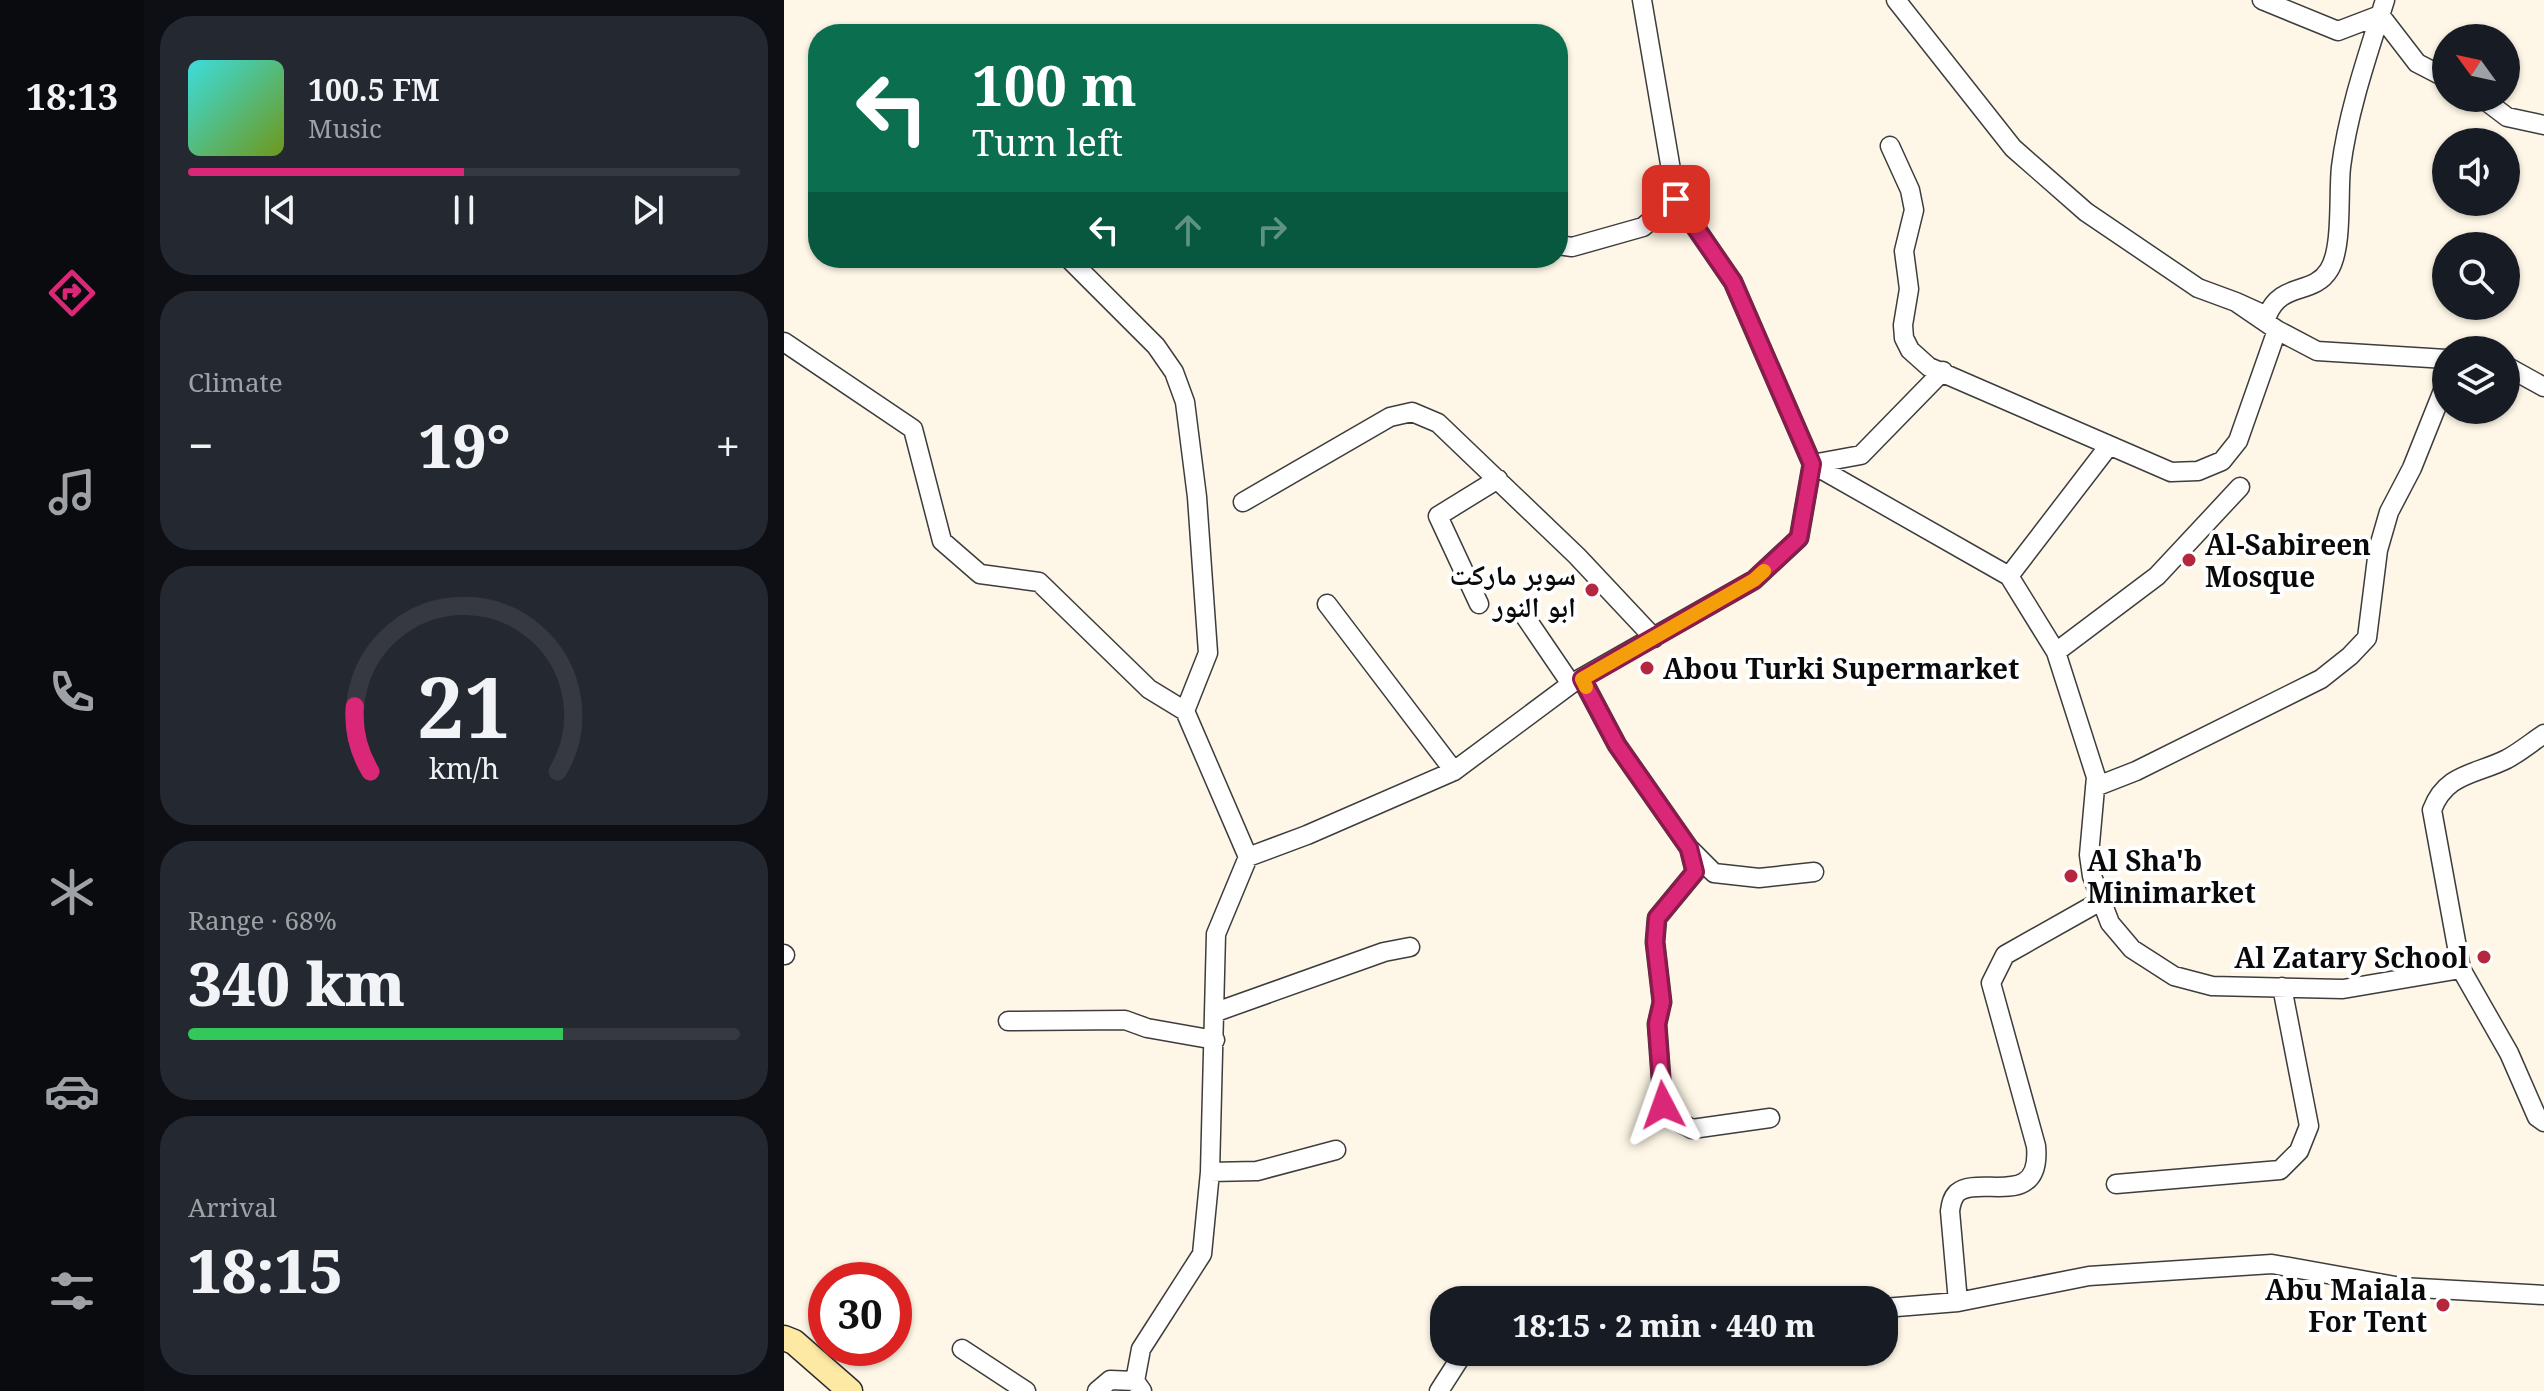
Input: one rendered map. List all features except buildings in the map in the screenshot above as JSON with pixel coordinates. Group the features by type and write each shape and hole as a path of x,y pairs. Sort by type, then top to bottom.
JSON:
{"main road":[{"path":"784,1338 794,1342 850,1391"}],"street":[{"path":"1248,857 1307,835 1454,771 1577,681 1754,580 1799,538 1812,464 1733,282 1676,199 1642,0"},
{"path":"1896,0 2013,148 2086,212 2198,288 2267,316 2280,296 2314,284 2329,271 2334,253 2341,165 2383,8"},
{"path":"2262,0 2338,31 2383,8"},
{"path":"2383,8 2417,63 2432,71"},
{"path":"2500,112 2507,117 2544,125"},
{"path":"1890,146 1910,190 1914,210 1904,251 1909,289 1904,338 1910,350 1929,367 2171,472 2198,471 2222,461 2238,441 2277,330"},
{"path":"1568,245 1582,244 1643,227 1676,199"},
{"path":"1078,268 1156,346 1174,372 1185,402 1197,497 1208,653 1185,711"},
{"path":"2236,302 2277,330 2317,351 2432,358"},
{"path":"784,342 913,429 942,541 980,574 1039,582 1149,689 1185,711 1248,857 1216,934 1210,1172 1202,1254 1141,1349 1138,1386 1110,1380 1097,1391"},
{"path":"1812,464 1861,455 1943,371"},
{"path":"2520,374 2544,387"},
{"path":"1243,502 1388,418 1419,413 1433,419 1498,479 1654,638"},
{"path":"2095,787 2136,771 2321,679 2365,641 2371,628 2378,550 2389,512 2412,468 2432,418"},
{"path":"2009,576 2108,447"},
{"path":"1812,464 2009,576 2056,652 2096,777 2089,855 2099,902 2110,923 2132,949 2174,976 2212,986 2343,989 2461,969"},
{"path":"1479,604 1438,516 1498,479"},
{"path":"2056,652 2157,576 2240,487"},
{"path":"1327,604 1454,771"},
{"path":"1524,615 1577,681 1617,745 1689,848 1714,873 1759,878 1814,872"},
{"path":"2544,734 2509,758 2460,777 2439,792 2432,810 2461,969 2509,1053 2537,1117 2544,1122"},
{"path":"1689,848 1695,872 1657,918 1655,942 1662,1002 1657,1024 1663,1105 1670,1117 1692,1129 1770,1118"},
{"path":"1958,1302 1950,1211 1953,1197 1960,1190 2014,1187 2029,1177 2038,1163 1991,983 2005,955 2017,946 2099,902"},
{"path":"1216,1012 1384,952 1410,947"},
{"path":"2116,1184 2280,1170 2299,1151 2309,1126 2282,987"},
{"path":"1008,1021 1125,1020 1147,1028 1215,1040"},
{"path":"1210,1172 1257,1171 1336,1150"},
{"path":"1898,1307 1958,1302 2089,1276 2272,1264 2401,1287 2544,1295"},
{"path":"962,1349 1026,1391"},
{"path":"1439,1391 1455,1366"}],"slow traffic":[{"path":"1586,687 1582,679 1754,580 1764,571"}],"place":[{"name":"Al-Sabireen Mosque","path":"2189,560"},
{"name":"سوبر ماركت ابو النور","path":"1592,590"},
{"name":"Abou Turki Supermarket","path":"1647,668"},
{"name":"Al Sha'b Minimarket","path":"2071,876"},
{"name":"Al Zatary School","path":"2484,957"},
{"name":"Abu Maiala For Tent","path":"2443,1305"}],"route":[{"path":"1663,1105 1657,1024 1662,1002 1655,942 1657,918 1695,872 1689,848 1617,745 1582,679 1754,580 1799,538 1812,464 1733,282 1676,199"}]}
